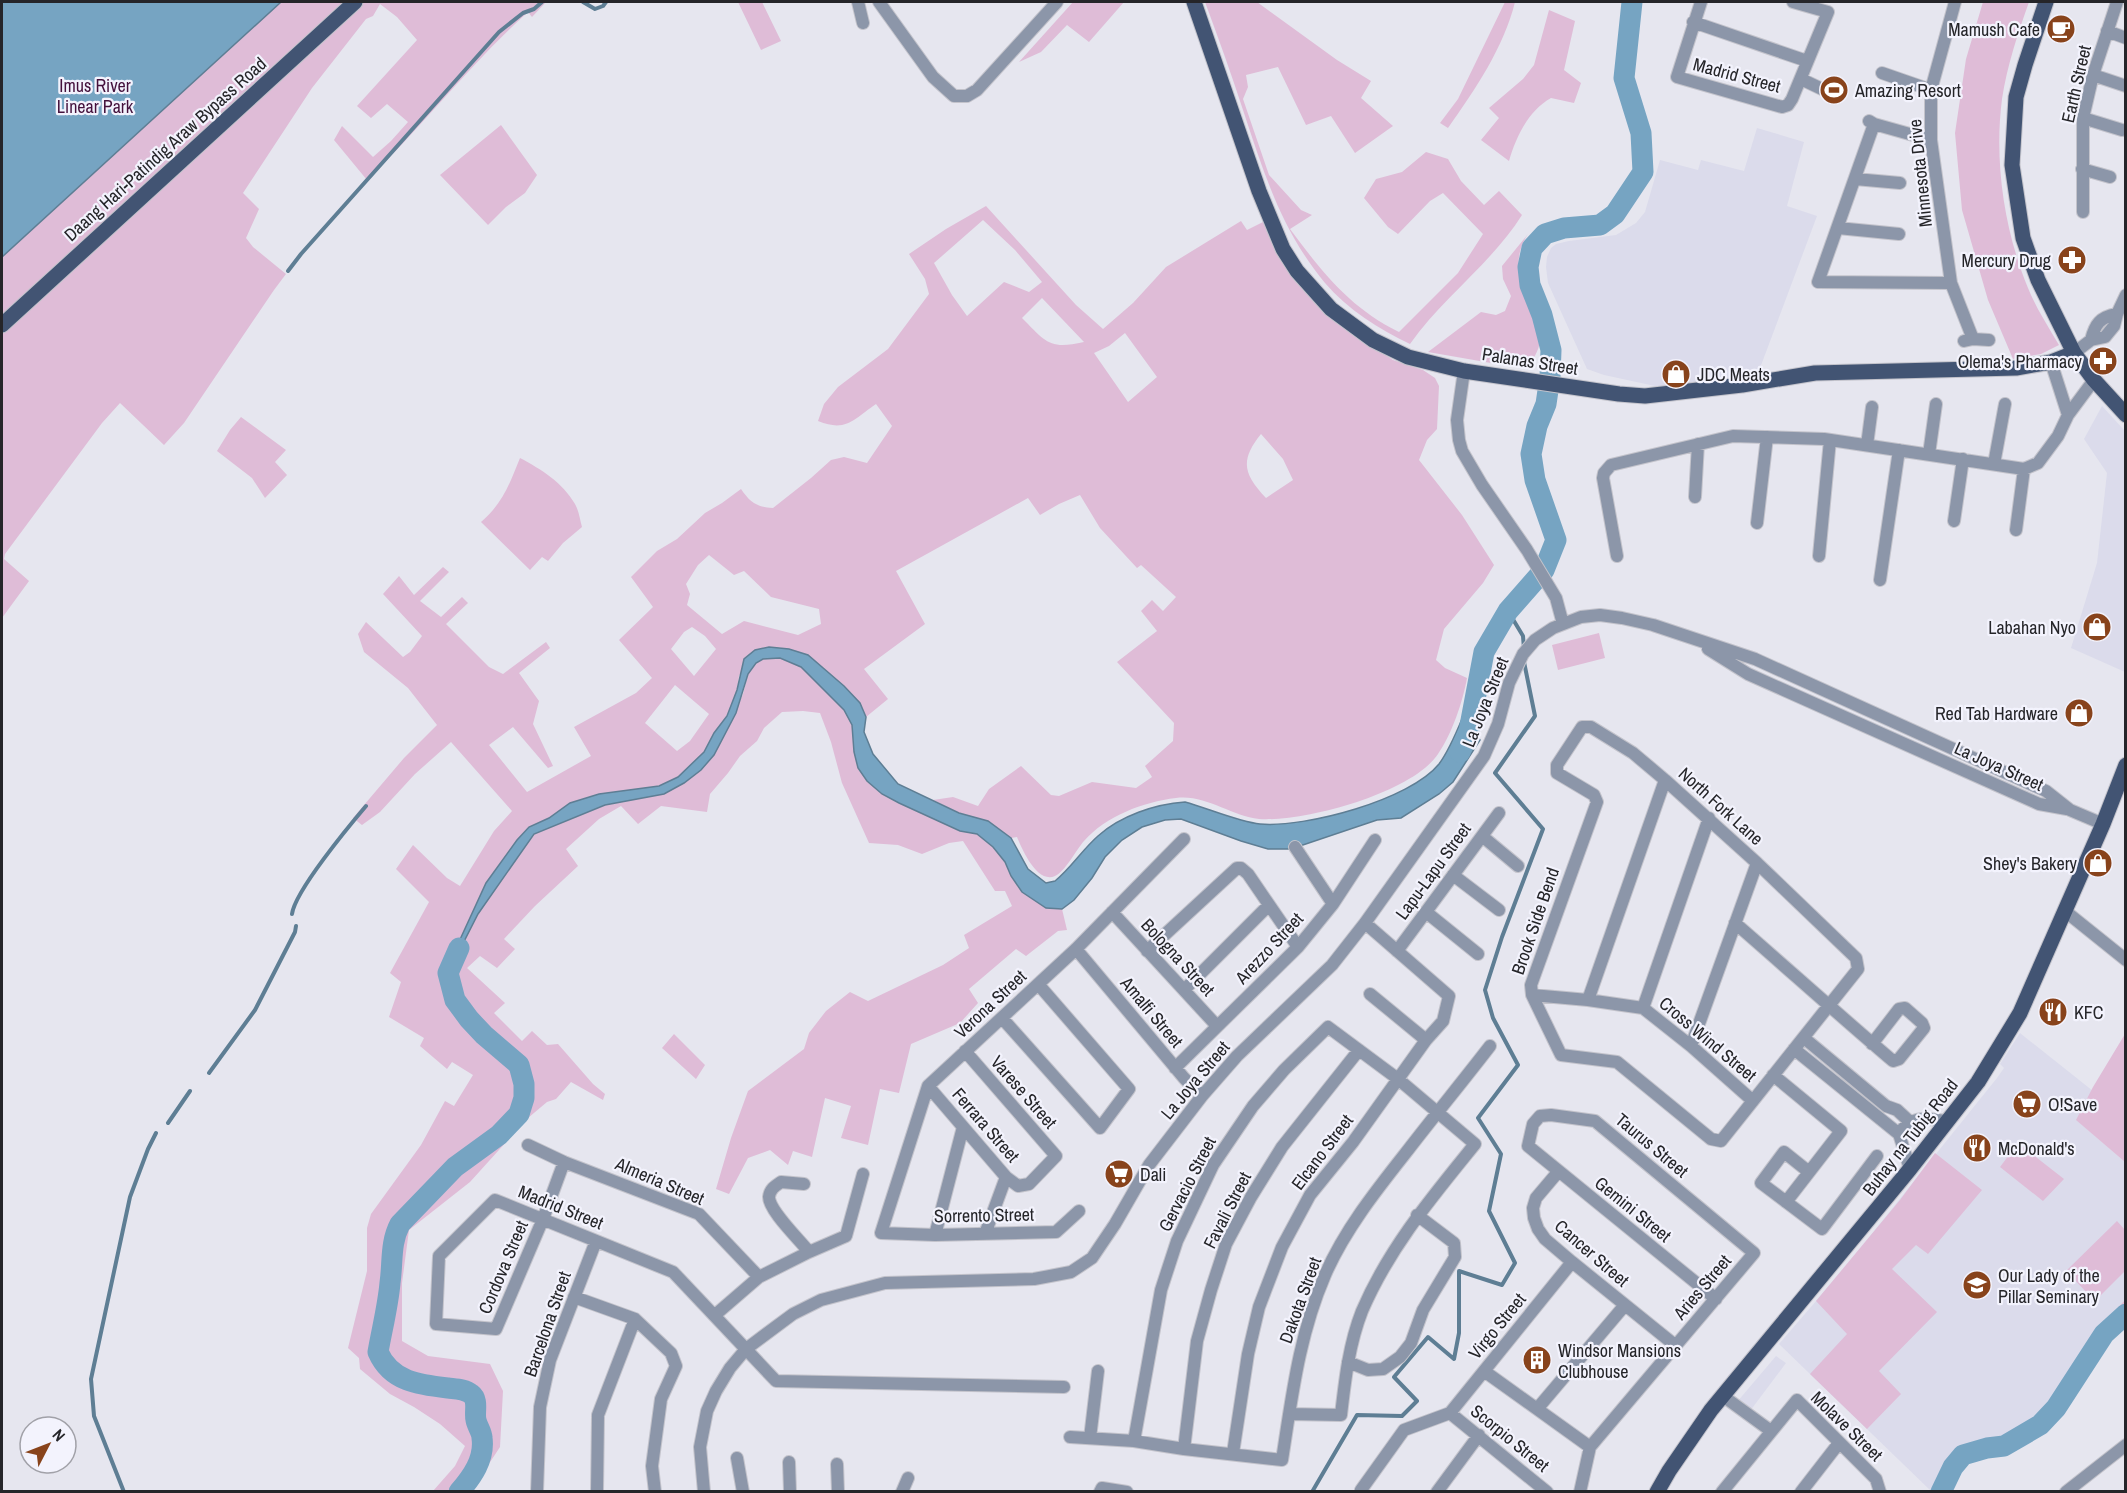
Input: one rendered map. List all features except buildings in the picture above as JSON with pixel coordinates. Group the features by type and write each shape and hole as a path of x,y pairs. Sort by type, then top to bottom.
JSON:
{"main road":[{"name":"Daang Hari-Patindig Araw Bypass Road","path":"2,325 355,2"},
{"name":"Palanas Street","path":"1194,2 1268,213 1283,249 1297,271 1331,309 1373,340 1407,357 1498,376 1645,396 1815,374 2016,368 2051,362 2074,353"},
{"path":"2046,2 2016,97 2012,165 2023,238 2038,280 2074,353 2094,380 2126,415"},
{"name":"Buhay na Tubig Road","path":"1657,1491 1723,1396 1910,1169 1978,1082 2020,1013 2103,824 2126,765"}],"street":[{"path":"858,2 863,23"},
{"path":"879,2 933,77 954,96 967,96 977,90 1057,2"},
{"path":"1701,2 1693,22 1807,62"},
{"path":"1794,2 1828,12 1801,79 1824,90"},
{"name":"Minnesota Drive","path":"1954,2 1931,90 1930,140 1951,283 1969,340 1989,340"},
{"name":"Earth Street","path":"2083,212 2083,118 2092,75 2117,2"},
{"name":"Madrid Street","path":"1693,22 1677,77 1782,107 1788,105 1801,79"},
{"path":"2108,31 2126,39"},
{"path":"1882,73 1931,90"},
{"path":"2092,75 2126,86"},
{"path":"2083,118 2122,130"},
{"path":"1930,140 1871,122 1855,179 1818,282 1951,283"},
{"path":"2082,169 2110,177"},
{"path":"1855,179 1900,183"},
{"path":"1838,228 1899,234"},
{"path":"2074,353 2091,340 2094,327 2099,321 2104,317 2117,314 2126,295"},
{"path":"2051,362 2068,415"},
{"path":"1464,370 1457,420 1462,451 1556,598 1558,626"},
{"path":"1617,556 1603,478 1606,469 1611,465 1733,436 1830,440 2024,469 2038,463 2058,436 2068,415 2094,380"},
{"path":"1929,454 1936,404"},
{"path":"1994,464 2006,404"},
{"path":"1867,445 1872,407"},
{"path":"1757,523 1767,437"},
{"path":"1819,556 1830,440"},
{"path":"1695,497 1698,444"},
{"path":"1880,580 1899,450"},
{"path":"1954,520 1963,459"},
{"path":"2016,530 2024,469"},
{"name":"La Joya Street","path":"704,1491 700,1447 707,1411 730,1368 746,1349 793,1314 821,1300 868,1286 910,1281 1034,1279 1071,1272 1092,1258 1104,1242 1149,1165 1202,1096 1237,1056 1332,965 1365,923 1479,763 1498,724 1509,683 1524,654 1535,640 1558,626 1581,617 1600,615 1634,620 1755,659 2046,791 2070,810 2103,824"},
{"name":"North Fork Lane","path":"1557,773 1557,765 1582,727 1592,727 1633,753 1665,780 1709,818 1856,958 1858,969 1829,1006"},
{"name":"Brook Side Bend","path":"1557,773 1594,795 1597,802 1531,984 1532,995 1561,1055 1617,1062 1711,1139 1721,1141 1753,1101"},
{"path":"1588,1000 1665,780"},
{"name":"Lapu-Lapu Street","path":"1397,951 1499,813"},
{"path":"1643,1008 1709,818"},
{"path":"1482,836 1518,866"},
{"name":"Verona Street","path":"881,1233 928,1086 1076,949 1184,839"},
{"name":"Arezzo Street","path":"1175,1068 1298,947 1333,904 1375,840"},
{"path":"1296,847 1333,904"},
{"path":"1691,1046 1757,863"},
{"path":"1147,951 1234,869 1241,868 1298,947"},
{"path":"1453,875 1499,910"},
{"path":"1184,990 1269,906"},
{"path":"2065,911 2126,960"},
{"name":"Bologna Street","path":"1112,912 1217,1026"},
{"path":"1426,912 1478,954"},
{"name":"Elcano Street","path":"1233,1453 1258,1307 1282,1247 1310,1196 1426,1040 1443,1021 1449,996 1365,923"},
{"path":"1735,923 1872,1044 1893,1061 1899,1059 1924,1028 1922,1023 1905,1008 1899,1009 1872,1044"},
{"name":"Amalfi Street","path":"1076,949 1175,1068 1202,1096"},
{"path":"1002,1018 1100,1128 1129,1089 1038,984"},
{"path":"1370,994 1426,1040"},
{"name":"Cross Wind Street","path":"1532,995 1643,1008 1691,1046 1753,1101"},
{"path":"1753,1101 1829,1006"},
{"name":"Gervacio Street","path":"1134,1441 1161,1290 1177,1241 1212,1165 1253,1106 1284,1070 1328,1027 1398,1079 1475,1144 1417,1215"},
{"path":"1804,1038 1886,1106 1897,1110 1910,1122"},
{"name":"Dakota Street","path":"1233,1453 1282,1460 1297,1364 1310,1315 1326,1274 1350,1231 1382,1184 1490,1046"},
{"path":"1794,1049 1899,1134 1910,1169"},
{"name":"Favali Street","path":"1184,1449 1197,1341 1226,1244 1251,1197 1282,1147 1359,1050"},
{"name":"Varese Street","path":"965,1051 1056,1156 1029,1184 1018,1186"},
{"path":"1773,1076 1841,1131 1786,1202"},
{"name":"Ferrara Street","path":"928,1086 1006,1177 1018,1186"},
{"name":"Taurus Street","path":"1528,1146 1533,1124 1540,1116 1551,1115 1595,1121 1754,1253"},
{"path":"1899,1134 1910,1122 1923,1119 1947,1121"},
{"path":"935,1235 963,1127"},
{"name":"Almeria Street","path":"528,1145 564,1162 699,1214 759,1277"},
{"name":"Gemini Street","path":"1528,1146 1716,1299"},
{"path":"1809,1172 1784,1152 1761,1183 1821,1229 1876,1156"},
{"name":"Cordova Street","path":"496,1329 543,1220 564,1162"},
{"name":"Cancer Street","path":"1558,1172 1536,1198 1533,1208 1538,1229 1545,1239 1572,1262 1676,1346"},
{"path":"715,1315 759,1277 846,1236 863,1173"},
{"path":"985,1234 1006,1177"},
{"path":"804,1184 781,1182 772,1188 769,1196 771,1207 809,1252"},
{"name":"Madrid Street","path":"496,1329 435,1324 439,1256 495,1200 673,1272 776,1381 1064,1387"},
{"name":"Sorrento Street","path":"881,1233 935,1235 1056,1232 1079,1211"},
{"path":"1289,1414 1341,1415 1348,1362 1362,1312 1391,1252 1417,1215 1454,1243 1455,1257 1423,1310 1411,1343 1400,1357 1383,1368 1368,1370 1348,1362"},
{"name":"Barcelona Street","path":"534,1489 540,1407 550,1360 596,1241"},
{"name":"Aries Street","path":"1580,1491 1590,1447 1754,1253"},
{"name":"Virgo Street","path":"1450,1413 1572,1262"},
{"path":"574,1297 635,1319 671,1353 676,1366 661,1399 652,1466 655,1491"},
{"path":"1537,1409 1625,1305"},
{"path":"597,1491 598,1415 635,1319"},
{"path":"1090,1438 1098,1371"},
{"path":"1484,1371 1590,1447"},
{"path":"1723,1396 1771,1431"},
{"name":"Molave Street","path":"1722,1491 1797,1400 1876,1479 1880,1491"},
{"path":"1363,1491 1361,1490 1404,1430 1450,1413"},
{"name":"Scorpio Street","path":"1450,1413 1547,1491"},
{"path":"1442,1490 1479,1435"},
{"path":"1070,1437 1134,1441 1184,1449 1233,1453"},
{"path":"1801,1491 1839,1443"},
{"path":"2066,1491 2126,1444"},
{"path":"738,1458 743,1491"},
{"path":"789,1462 790,1491"},
{"path":"837,1464 838,1491"},
{"path":"902,1491 908,1478"},
{"path":"1101,1490 1127,1491"}],"shaded area":[{"path":"1757,128 1804,142 1787,206 1817,216 1757,376 1669,389 1604,375 1587,369 1548,283 1546,267 1551,248 1556,244 1569,241 1616,235 1636,223 1645,212 1660,160 1698,170 1701,160 1744,171"},
{"path":"2102,406 2125,431 2125,672 2071,648 2097,563 2107,473 2084,439"},
{"name":"Our Lady of the Pillar Seminary","path":"2020,1033 2098,1095 2081,1124 2125,1162 2125,1300 2085,1348 2053,1406 2029,1428 2010,1440 1989,1439 1954,1457 1931,1491 1779,1344 1842,1271 1997,1078 2004,1068 2000,1064"},
{"path":"1776,1356 1786,1363 1750,1411 1737,1402"}],"green space":[{"path":"2,2 546,2 532,17 528,12 507,32 367,180 334,140 342,126 373,157 408,122 387,104 371,118 357,106 417,40 397,17 380,4 373,16 366,19 312,88 243,193 259,209 246,238 253,247 286,274 184,423 164,445 120,403 102,423 5,554 4,559 29,581 2,618"},
{"path":"738,2 762,2 781,41 761,50"},
{"path":"1073,2 1124,2 1089,42 1067,25 1041,52 1019,62"},
{"path":"1205,2 1257,2 1337,60 1371,81 1361,98 1393,126 1355,153 1331,116 1306,125 1278,67 1246,75 1248,87 1243,99 1269,175 1301,210 1312,215 1290,229 1338,288 1366,312 1399,332 1458,273 1483,234 1443,193 1430,201 1398,234 1388,227 1364,198 1376,179 1402,172 1426,152 1448,159 1461,181 1484,205 1499,191 1522,215 1510,233 1437,311 1410,344 1376,325 1334,293 1310,263 1285,222 1258,156"},
{"path":"1505,2 1515,2 1504,35 1478,83 1448,128 1440,123 1458,99"},
{"path":"1983,2 2029,2 2004,87 2000,123 2000,171 2007,219 2020,266 2035,303 2059,345 2041,354 2013,359 1988,300 1962,210 1955,133 1966,59"},
{"path":"1549,10 1575,21 1564,70 1581,83 1574,103 1551,98 1529,117 1519,134 1509,161 1481,140 1499,118 1489,108 1523,79 1534,65"},
{"path":"501,125 537,175 525,193 506,207 488,225 440,175"},
{"path":"986,206 1076,305 1103,329 1133,303 1166,267 1241,221 1247,230 1263,222 1275,248 1363,340 1393,360 1423,370 1435,378 1439,386 1437,429 1427,440 1419,460 1462,515 1494,565 1483,583 1444,629 1436,660 1445,668 1467,678 1452,727 1438,754 1425,768 1406,781 1356,802 1303,816 1259,819 1197,799 1163,800 1138,807 1103,824 1084,841 1059,874 1048,877 1042,875 1031,864 1017,837 1011,838 988,821 959,813 933,800 953,797 978,806 989,789 1021,766 1051,795 1059,796 1092,782 1136,788 1152,777 1145,766 1173,741 1174,723 1117,662 1157,631 1141,611 1152,600 1163,611 1176,597 1141,565 1137,568 1100,528 1080,495 1040,515 1028,498 896,571 925,624 864,669 888,699 866,717 844,686 807,656 788,649 755,650 739,676 737,690 727,716 714,733 704,752 678,777 659,786 599,794 570,803 549,818 529,827 486,883 452,957 449,970 478,914 534,834 605,805 664,794 714,755 743,694 748,674 756,663 763,659 780,658 801,667 844,710 852,725 854,752 858,767 867,781 882,794 960,831 977,834 993,847 1005,862 1022,892 1046,908 1062,909 1067,930 1058,931 1026,956 1016,949 969,989 978,1003 960,1023 911,1044 899,1093 880,1089 868,1145 841,1138 851,1106 825,1098 812,1157 793,1151 788,1165 770,1150 748,1158 729,1194 716,1189 748,1091 804,1049 809,1033 826,1011 850,992 868,1001 943,965 969,948 964,935 1012,906 1005,891 995,891 963,841 949,843 922,854 898,845 869,843 842,783 820,713 782,712 764,728 757,741 740,756 710,794 707,812 661,806 638,824 621,806 599,819 566,849 578,866 504,939 515,949 497,968 480,956 467,968 505,1003 494,1013 522,1041 532,1031 547,1045 558,1044 593,1084 605,1094 603,1100 571,1082 556,1099 547,1102 528,1118 470,1182 409,1230 402,1283 402,1341 428,1356 490,1364 503,1391 500,1447 471,1491 433,1491 455,1466 465,1446 440,1424 390,1394 360,1369 359,1358 348,1348 367,1271 367,1228 371,1214 421,1145 445,1101 454,1106 473,1075 452,1062 447,1069 420,1046 424,1038 389,1017 401,982 390,973 429,902 396,869 413,845 447,878 460,886 494,831 512,811 451,742 415,774 380,812 362,825 353,818 404,758 437,725 408,688 364,652 358,634 366,622 403,657 410,652 422,636 383,594 399,576 414,595 443,567 449,572 420,601 441,617 462,597 468,603 446,624 489,667 503,674 546,642 550,648 519,673 539,701 533,724 553,766 548,768 513,727 489,745 527,792 591,756 574,727 636,693 652,678 619,640 653,607 631,577 657,551 677,539 705,513 741,489 754,503 773,508 831,460 844,457 867,463 892,426 876,404 844,425 818,421 824,404 838,387 888,349 929,294 925,279 909,254","holes":["983,220 1015,250 1042,282 1029,292 1004,282 967,316 934,263","1042,298 1084,342 1063,345 1043,338 1022,318","1125,333 1157,377 1128,402 1094,353 1109,346","1261,434 1283,459 1293,480 1266,498 1249,474 1247,459","709,555 734,575 744,571 771,597 819,609 821,624 798,635 744,621 722,634 687,605 690,594 686,584 698,565","692,627 705,636 716,649 694,676 671,649 684,632","675,685 709,714 690,741 677,751 645,723"]},
{"path":"1528,234 1519,254 1518,264 1524,295 1540,337 1539,347 1532,361 1530,363 1505,360 1491,363 1428,352 1481,312 1496,315 1505,311 1511,296 1503,279 1502,266"},
{"path":"241,417 286,450 275,462 287,475 265,498 252,478 217,451"},
{"path":"520,458 558,483 570,496 582,527 563,543 548,561 542,557 530,570 481,522 500,501"},
{"path":"1599,633 1605,658 1558,670 1552,645"},
{"path":"674,1034 705,1065 696,1079 662,1048"},
{"path":"2125,1034 2125,1162 2076,1120"},
{"path":"2018,1143 2064,1179 2043,1201 2000,1167"},
{"path":"1935,1153 1982,1190 1928,1254 1916,1245 1892,1269 1937,1312 1879,1371 1901,1394 1867,1429 1810,1374 1847,1334 1816,1301 1900,1200"},
{"path":"2117,1221 2125,1230 2125,1271 2095,1301 2066,1271"},
{"path":"2125,1300 2125,1322 2103,1348 2066,1404 2035,1437 2013,1448 1963,1461 1949,1491 1932,1491 1943,1473 1963,1450 1980,1441 2015,1437 2039,1420 2060,1392 2088,1343"}],"water":[{"name":"Imus River Linear Park","path":"2,2 281,2 2,257"},
{"path":"769,647 789,649 808,655 844,686 860,703 866,717 864,732 873,754 898,784 959,813 988,821 1011,838 1028,869 1046,883 1055,881 1061,876 1092,841 1107,829 1127,817 1150,808 1185,802 1233,818 1260,824 1279,824 1329,816 1381,800 1425,777 1443,758 1464,714 1480,740 1453,782 1439,794 1401,818 1377,820 1291,849 1268,849 1181,819 1165,820 1142,827 1122,840 1105,857 1074,900 1062,909 1046,908 1022,892 1005,862 993,847 977,834 960,831 899,803 882,794 867,781 858,768 852,725 844,710 801,667 780,658 763,659 756,663 748,674 736,713 714,755 701,770 684,783 664,794 605,805 534,834 478,914 448,973 452,957 486,883 529,827 549,818 570,803 599,794 659,786 678,777 704,752 714,733 727,716 737,690 744,659 755,650"}],"waterway":[{"path":"288,271 499,32 523,13 534,9 542,2"},
{"path":"583,2 595,9 606,2"},
{"path":"1460,752 1469,731 1484,652 1508,611 1544,570 1556,540 1535,480 1531,454 1537,426 1546,404 1551,350 1542,315 1530,285 1528,267 1532,248 1545,234 1564,228 1600,225 1615,214 1643,172 1641,133 1624,78 1632,2"},
{"path":"1508,611 1523,636 1524,649"},
{"path":"1312,1492 1357,1415 1402,1416 1417,1401 1394,1377 1428,1337 1454,1359 1459,1333 1459,1271 1502,1285 1515,1263 1489,1211 1501,1154 1478,1118 1518,1065 1493,1018 1485,990 1502,937 1543,829 1495,773 1535,716 1524,662"},
{"path":"292,914 302,890 312,875 366,806"},
{"path":"209,1073 255,1010 296,926"},
{"path":"459,948 448,973 455,1000 484,1035 519,1065 524,1084 524,1098 519,1114 499,1135 455,1167 400,1224 393,1245 388,1300 378,1352 390,1370 398,1376 417,1383 463,1390 469,1392 473,1397 476,1403 476,1420 482,1436 482,1453 473,1474 459,1492"},
{"path":"168,1123 190,1091"},
{"path":"124,1492 94,1416 91,1379 130,1197 156,1133"},
{"path":"1941,1492 1953,1467 1963,1455 2004,1446 2040,1425 2056,1408 2104,1334 2126,1314"}],"place":[{"name":"Mamush Cafe","path":"2061,29"},
{"name":"Amazing Resort","path":"1834,90"},
{"name":"Mercury Drug","path":"2072,260"},
{"name":"Olema's Pharmacy","path":"2103,361"},
{"name":"JDC Meats","path":"1676,374"},
{"name":"Labahan Nyo","path":"2097,627"},
{"name":"Red Tab Hardware","path":"2079,713"},
{"name":"Shey's Bakery","path":"2098,863"},
{"name":"KFC","path":"2053,1012"},
{"name":"O!Save","path":"2027,1104"},
{"name":"McDonald's","path":"1977,1148"},
{"name":"Dali","path":"1119,1174"},
{"name":"Our Lady of the Pillar Seminary","path":"1977,1285"},
{"name":"Windsor Mansions Clubhouse","path":"1537,1360"}]}
